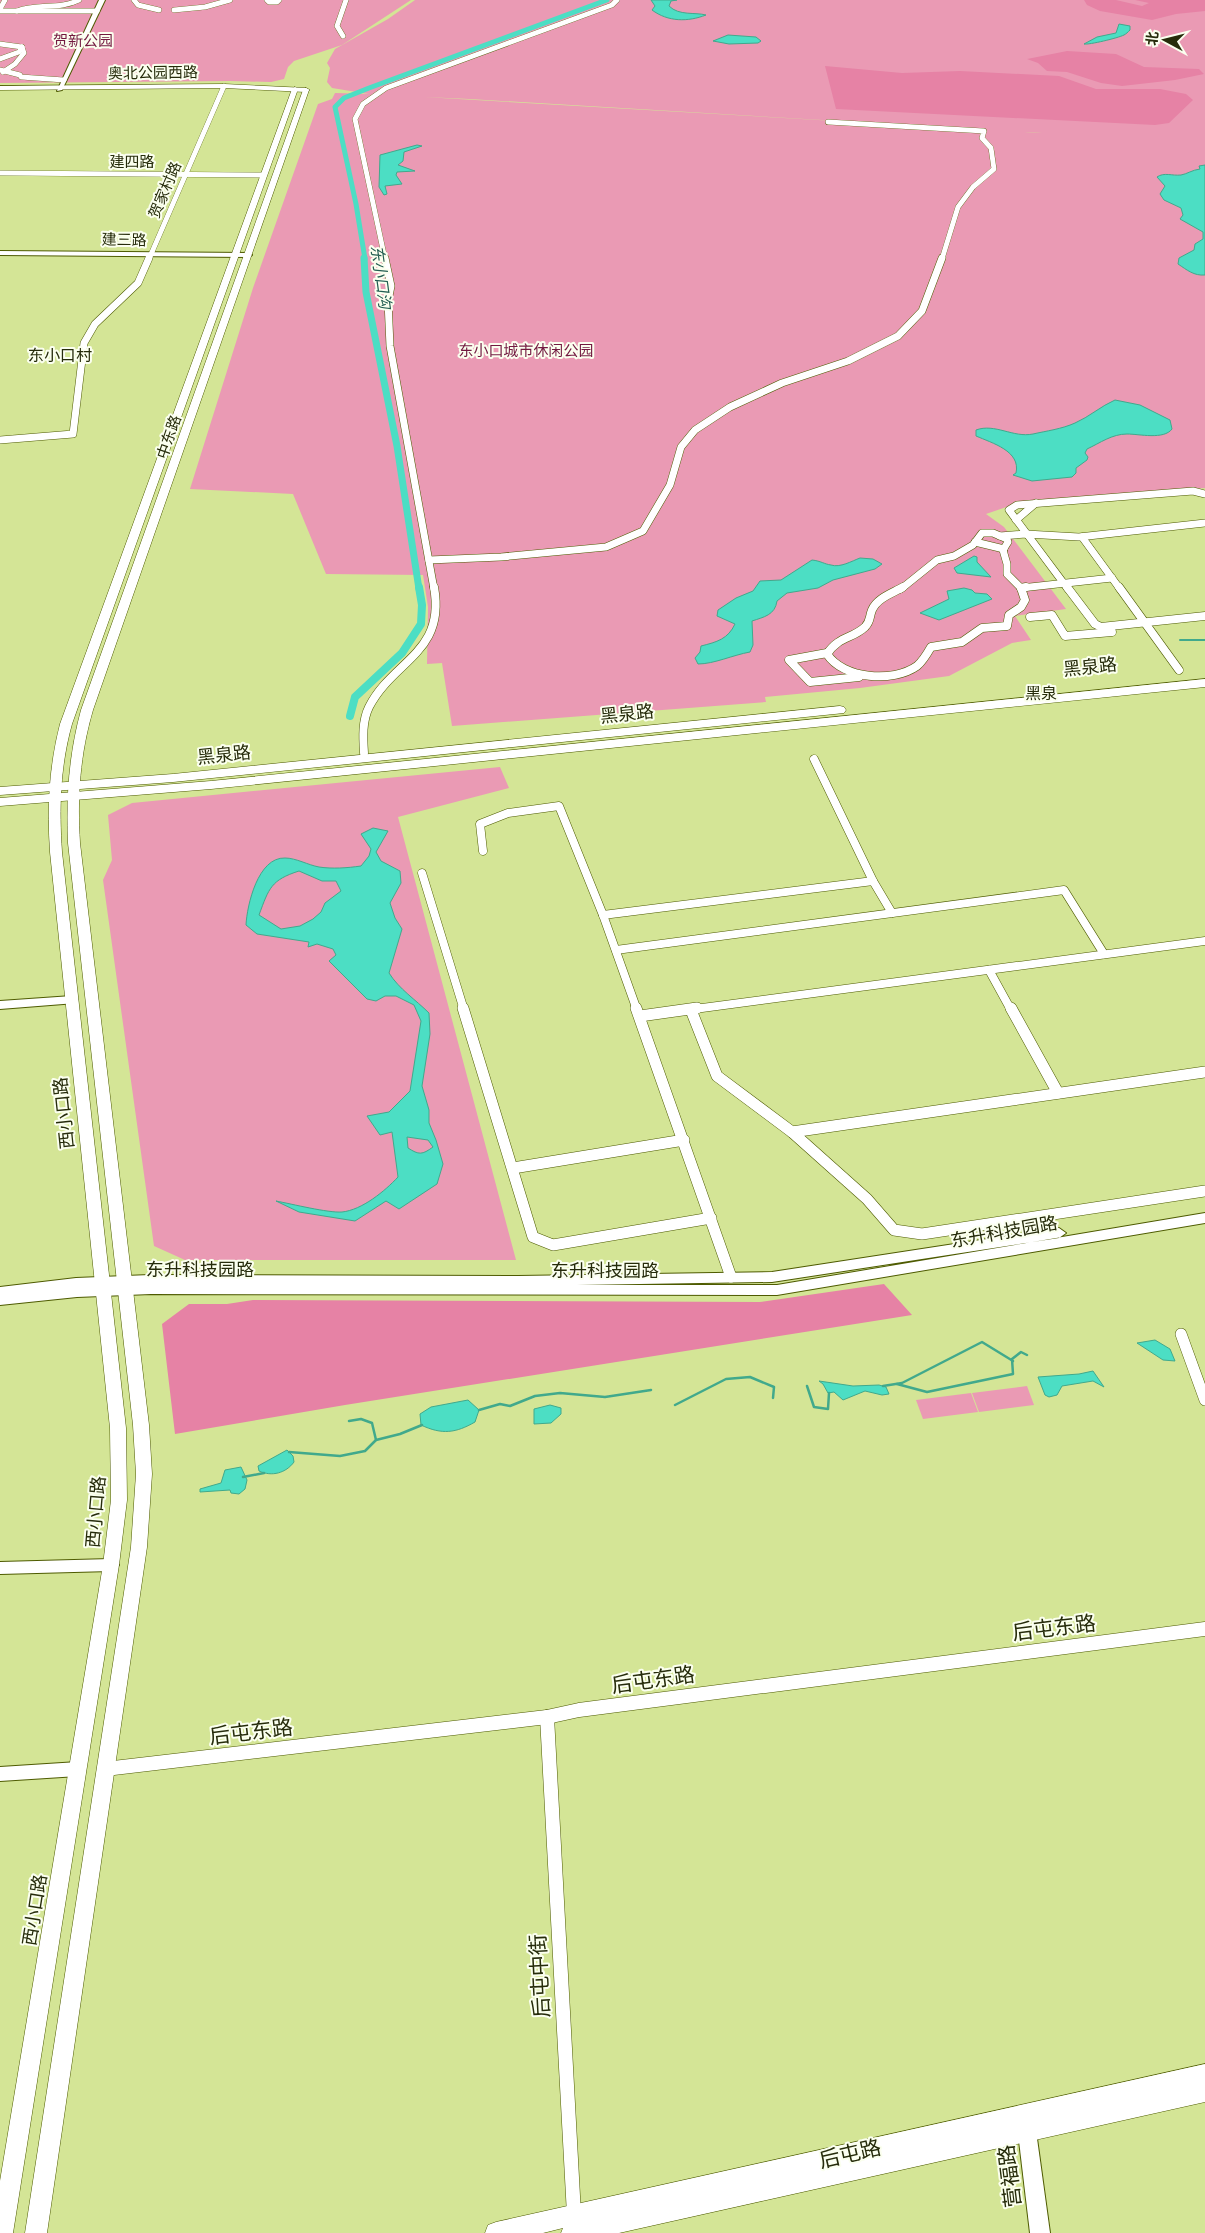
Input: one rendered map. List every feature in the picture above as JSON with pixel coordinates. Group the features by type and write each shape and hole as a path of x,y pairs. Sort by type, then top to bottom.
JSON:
{"main road":[{"name":"奥北公园西路","path":"0,89 61,86 223,87 306,91"},
{"name":"中东路","path":"53,794 56,759 66,724 295,90"},
{"name":"中东路","path":"72,792 77,744 87,710 306,91"},
{"name":"黑泉路","path":"53,794 328,768 360,761 1205,673"},
{"name":"黑泉路","path":"360,761 1205,683"},
{"path":"0,791 53,794"},
{"path":"36,2233 138,1547 143,1500 142,1425 75,852 72,792"},
{"path":"0,802 53,794"},
{"name":"西小口路","path":"2,2233 112,1565 119,1500 120,1452 72,1000 53,794"},
{"name":"后屯路","path":"496,2233 574,2228 1026,2123 1205,2074"},
{"name":"后屯路","path":"1026,2123 1205,2092"}],"street":[{"path":"5,0 0,10 97,11"},
{"path":"18,11 31,2 61,4 74,3 79,0"},
{"path":"2,71 21,77 34,77 61,86 102,0"},
{"path":"134,0 138,5 159,10"},
{"path":"205,7 219,0"},
{"path":"174,10 205,7 230,0"},
{"path":"267,0 269,2 277,2 279,0"},
{"path":"343,36 337,26 342,16 342,6 346,0"},
{"path":"360,761 363,722 370,702 384,685 415,656 430,634 436,618 436,598 390,346 388,301 391,286 355,119 358,110 363,104 386,88 612,5 617,0"},
{"path":"0,44 22,47"},
{"path":"2,71 20,60 24,53 22,47"},
{"path":"0,59 20,52 22,47"},
{"name":"贺家村路","path":"0,440 72,434 84,344 95,324 138,283 223,87"},
{"path":"429,560 501,557 606,546 643,531 670,485 681,447 695,430 730,407 774,387 848,361 898,336 922,311 938,274 958,207 973,187 994,168 991,148 982,138 984,131 828,122"},
{"name":"建四路","path":"0,173 264,175"},
{"name":"建三路","path":"0,254 247,257"},
{"path":"1146,625 1101,627 1095,624 1009,511 1010,508 1016,505 1036,503 1193,491 1205,494"},
{"path":"1016,520 1036,503"},
{"path":"989,538 1026,534 1082,537 1205,523"},
{"path":"986,532 1004,536 1008,542 1004,549 1007,574 1021,588 1026,600 1021,607 1008,614 1007,626 982,628 962,642 931,647 924,660 914,668 888,674 810,682 789,660 828,653 834,644 863,629 871,620 872,610 879,600 906,586 937,560 954,556 975,542 980,534 986,532"},
{"path":"1082,537 1179,670"},
{"path":"975,542 1004,549"},
{"path":"1021,588 1112,578"},
{"path":"1030,617 1052,615 1065,636 1205,616"},
{"path":"828,653 830,662 836,666 864,675"},
{"path":"814,759 873,881 892,913"},
{"path":"483,851 480,824 508,813 559,806 616,950 712,1218 731,1277"},
{"path":"422,872 533,1237 552,1245 712,1218"},
{"path":"603,915 873,881"},
{"path":"616,950 1064,890 1104,954"},
{"path":"640,1016 1205,941"},
{"path":"989,970 1058,1093"},
{"path":"0,1005 72,1000"},
{"path":"691,1010 716,1076 792,1132 867,1198 894,1230 922,1234 1205,1191"},
{"path":"792,1132 1205,1072"},
{"path":"513,1168 684,1140"},
{"name":"东升科技园路","path":"0,1292 125,1285 772,1277 1205,1211"},
{"name":"东升科技园路","path":"125,1285 777,1290 1205,1218"},
{"name":"东升科技园路","path":"0,1300 103,1286"},
{"path":"1181,1334 1205,1400"},
{"path":"0,1568 112,1565"},
{"name":"后屯东路","path":"105,1769 547,1717 589,1709 1205,1629"},
{"name":"后屯中街","path":"547,1717 574,2228"},
{"path":"0,1774 78,1769"},
{"name":"营福路","path":"1026,2123 1040,2233"}],"green space":[{"name":"贺新公园","path":"0,0 411,0 342,45 294,61 288,67 284,79 271,82 0,83"},
{"name":"东小口城市休闲公园","path":"415,0 1205,0 1205,488 1021,502 986,514 1004,527 1066,609 1015,616 1031,640 1012,643 949,676 860,688 765,697 766,702 452,726 442,663 427,664 428,607 423,575 326,574 293,494 190,489 253,288 318,104 332,99 335,93 369,94 332,88 327,82 330,68 327,63 335,49 388,19","holes":["424,97 469,99 1042,133"]},
{"path":"500,767 509,788 398,817 516,1260 185,1260 154,1246 103,880 112,860 108,815 132,803"},
{"path":"1027,1386 1034,1405 979,1412 972,1393"},
{"path":"971,1393 978,1412 923,1419 916,1400"}],"shaded area":[{"path":"1084,0 1116,0 1142,6 1149,3 1135,0 1205,0 1205,11 1176,14 1152,20 1100,11 1087,5"},
{"path":"1067,51 1116,54 1144,67 1199,69 1204,74 1175,80 1122,86 1101,83 1067,72 1047,71 1038,63 1027,59"},
{"path":"825,66 902,73 960,71 1059,76 1096,89 1160,89 1186,94 1193,100 1169,123 1155,125 836,109"},
{"path":"884,1284 912,1315 345,1405 175,1434 162,1324 189,1304 227,1304 253,1300 760,1302"}],"water":[{"path":"651,0 677,0 671,1 669,6 677,11 706,15 685,20 671,19 652,10 655,6"},
{"path":"1119,24 1130,26 1130,30 1116,38 1084,44 1097,37 1116,33"},
{"path":"728,35 756,37 761,41 758,43 729,44 713,41"},
{"path":"417,145 422,146 404,152 403,161 398,165 415,171 397,172 396,175 402,184 385,186 387,194 384,195 379,187 380,155"},
{"path":"1205,165 1205,275 1197,275 1178,264 1179,258 1194,250 1195,244 1203,239 1203,232 1180,219 1183,215 1181,208 1164,200 1160,194 1165,186 1157,177 1165,174 1183,174 1200,169 1199,166"},
{"path":"1115,400 1140,405 1170,420 1172,429 1157,435 1122,434 1111,437 1087,449 1085,453 1088,457 1087,460 1076,468 1076,473 1072,477 1032,481 1013,475 1016,473 1016,465 1010,453 976,436 976,430 983,428 1026,435 1059,428 1080,421"},
{"path":"974,556 977,557 977,562 991,577 957,573 954,568"},
{"path":"860,558 873,559 882,564 875,569 833,580 818,588 787,593 777,601 774,609 765,617 752,621 753,645 750,652 710,663 698,664 695,658 700,652 701,646 721,639 729,633 735,624 717,616 718,610 736,598 753,591 760,581 781,580 812,560 838,566"},
{"path":"964,588 975,593 987,594 992,599 939,620 920,613 949,599 947,591"},
{"path":"373,828 388,831 376,852 381,861 400,871 401,883 390,903 395,918 402,929 389,973 429,1013 430,1034 422,1086 429,1110 429,1123 443,1164 437,1184 399,1209 386,1201 355,1221 299,1212 276,1201 319,1210 342,1212 365,1204 380,1194 398,1177 392,1132 380,1135 367,1116 389,1112 410,1091 421,1021 414,1005 396,996 385,996 376,1001 367,999 329,961 336,955 333,949 317,944 308,947 309,942 257,934 246,925 249,906 256,884 261,873 268,865 276,860 285,858 324,868 361,866 369,856 371,849 361,834","holes":["299,871 322,881 336,881 341,891 325,903 321,912 313,919 300,926 281,929 259,915 272,886 282,878","407,1137 428,1140 433,1147 423,1153 415,1152 408,1148"]},
{"path":"1155,1340 1170,1349 1175,1361 1163,1360 1137,1343"},
{"path":"1093,1371 1104,1387 1093,1381 1062,1386 1057,1395 1049,1397 1045,1395 1038,1377 1079,1374"},
{"path":"819,1381 853,1386 879,1385 886,1387 889,1394 882,1395 865,1391 843,1400 834,1392 828,1393"},
{"path":"468,1400 479,1410 475,1422 468,1426 462,1429 442,1431 421,1425 420,1414 431,1407"},
{"path":"550,1405 561,1408 561,1414 551,1423 534,1424 534,1409"},
{"path":"287,1450 293,1456 294,1462 287,1469 274,1474 259,1471 258,1466"},
{"path":"241,1467 247,1480 245,1489 239,1494 231,1493 230,1490 200,1492 200,1489 221,1483 225,1470"}],"waterway":[{"name":"东小口沟","path":"365,259 356,204 335,107 344,98 369,88 607,0"},
{"name":"东小口沟","path":"364,258 366,292 397,446 419,589"},
{"name":"东小口沟","path":"350,716 355,697 402,653 421,624 422,605 419,587"},
{"path":"1180,640 1205,640"},
{"path":"883,1386 902,1383 982,1342 1012,1360"},
{"path":"1012,1360 1021,1352 1027,1355"},
{"path":"897,1384 927,1392 1013,1374 1012,1360"},
{"path":"675,1405 726,1379 750,1377 774,1387 773,1398"},
{"path":"807,1386 814,1407 828,1409 829,1393"},
{"path":"479,1410 500,1404 510,1406 535,1396 560,1393 605,1397 651,1390"},
{"path":"349,1421 361,1419 372,1423 376,1440"},
{"path":"376,1440 400,1434 422,1425"},
{"path":"289,1452 340,1456 365,1451 376,1440"},
{"path":"243,1477 264,1473"}],"district":[{"name":"东小口村","path":"60,355"},
{"name":"黑泉","path":"1041,693"}]}
